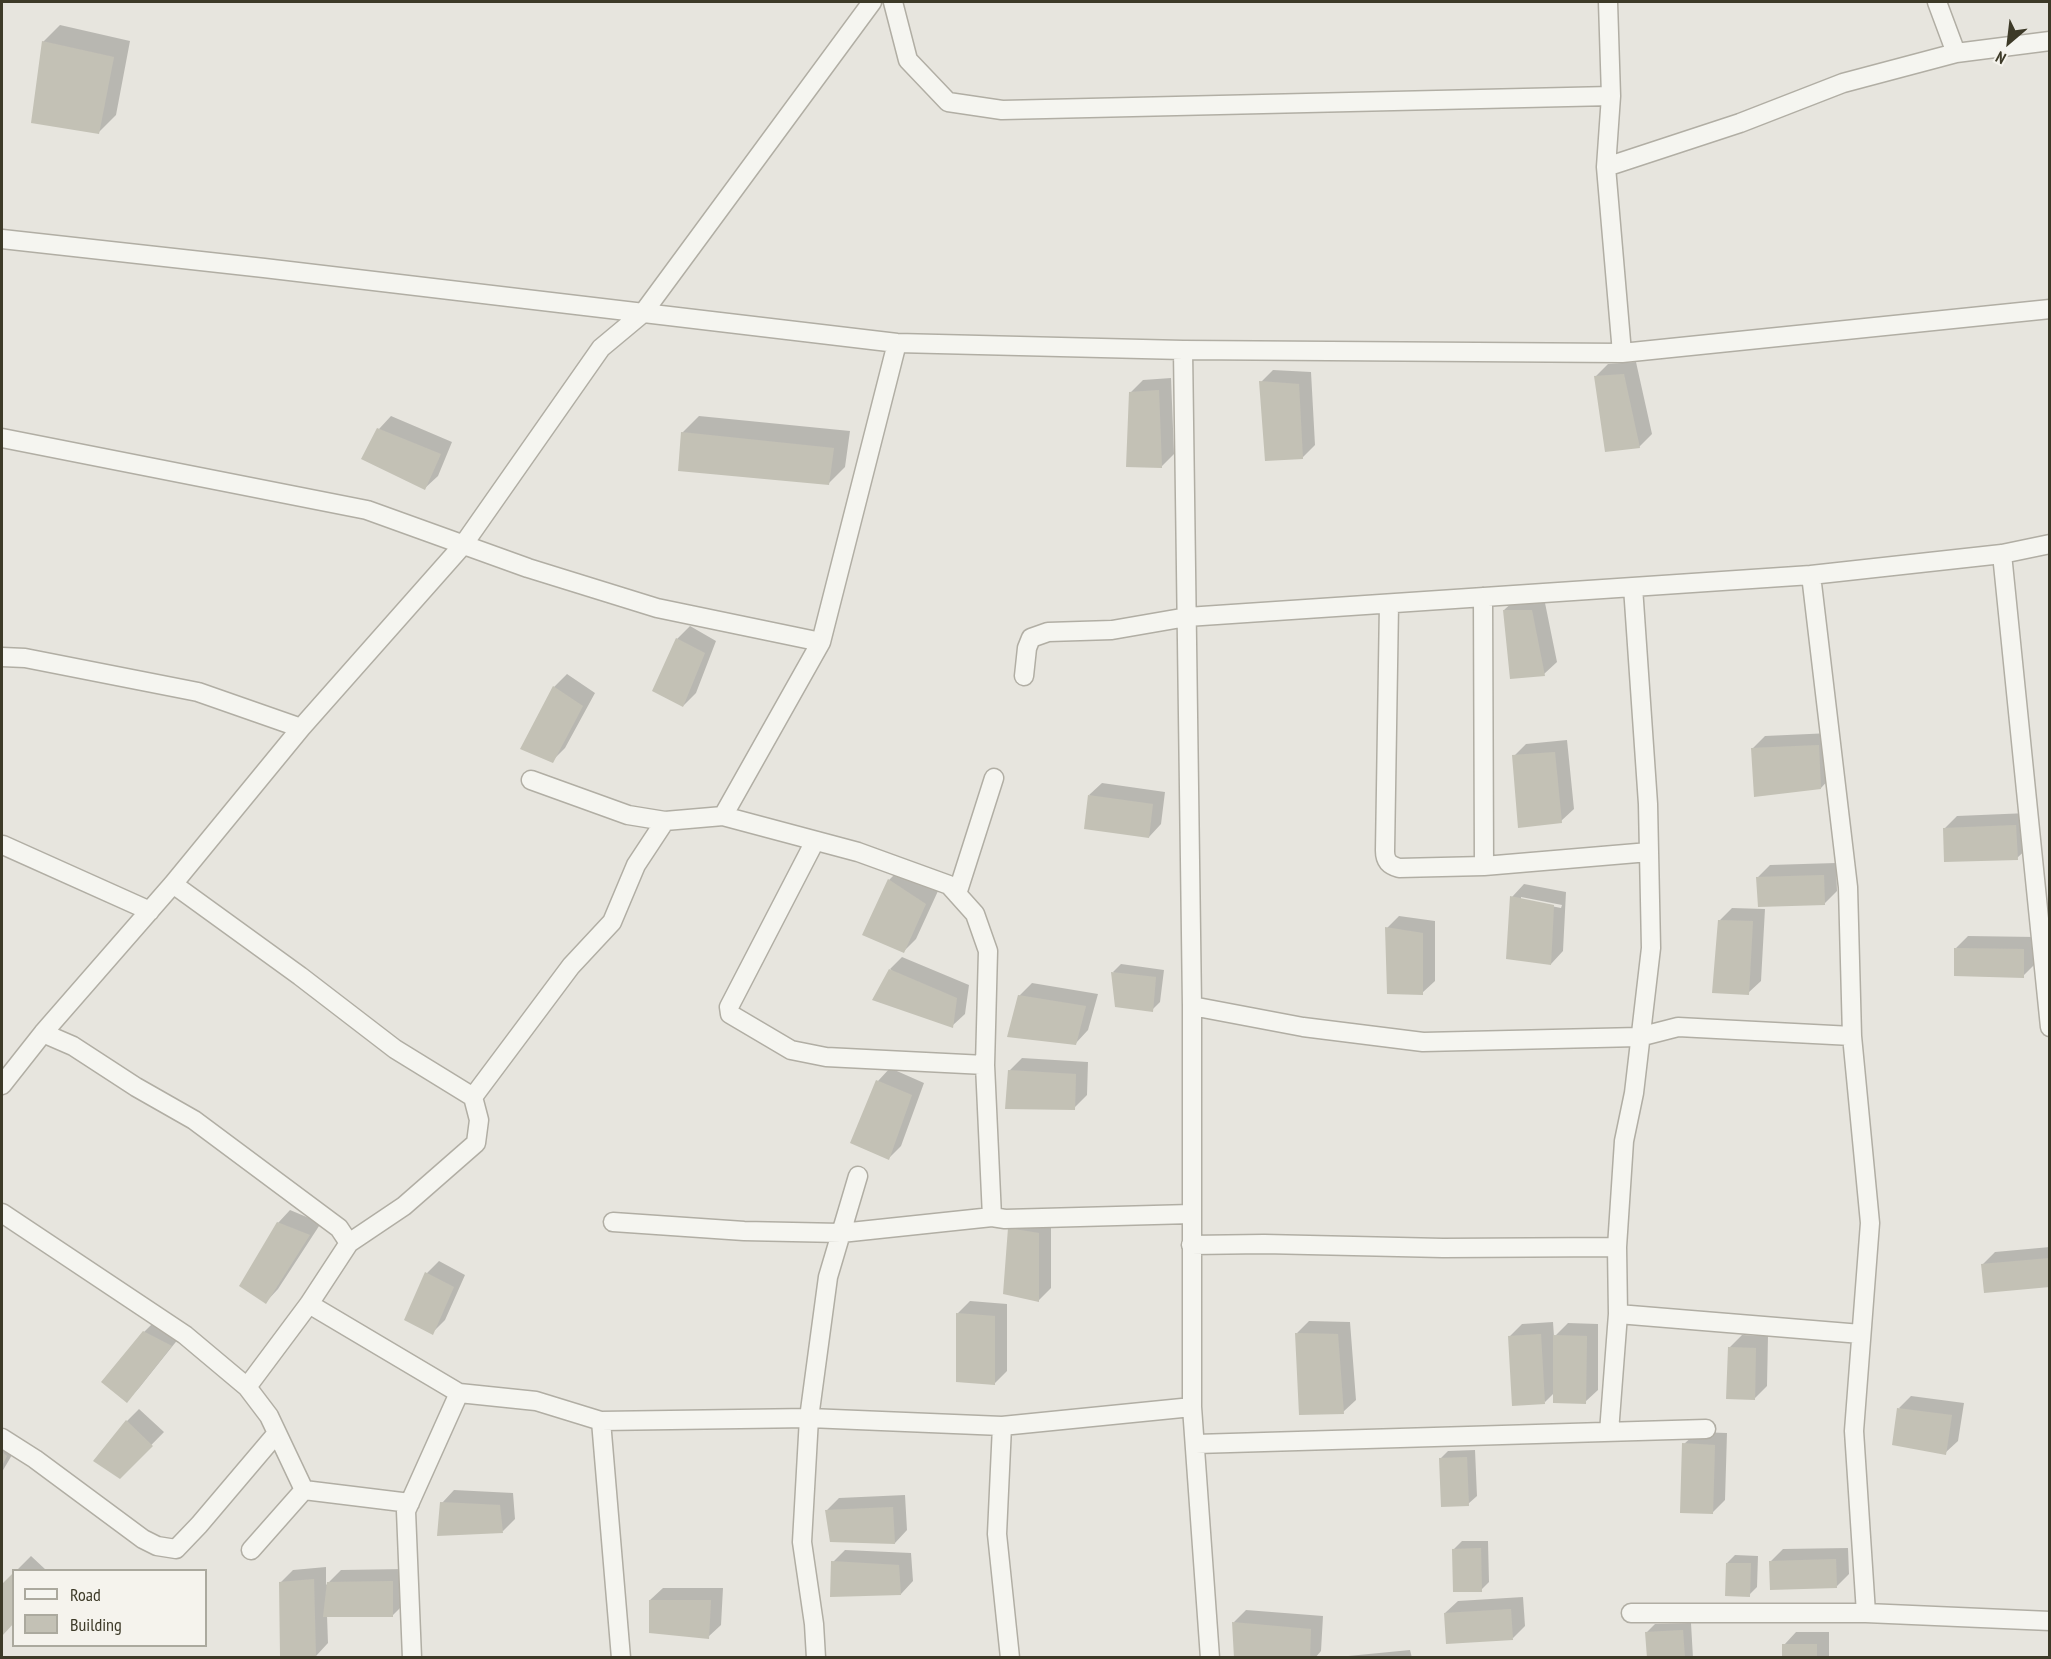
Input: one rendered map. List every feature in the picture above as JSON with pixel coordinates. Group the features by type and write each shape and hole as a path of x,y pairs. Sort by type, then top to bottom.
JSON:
{"street":[{"path":"2,1085 43,1033 173,884 301,728 463,545 601,348 643,313 872,2"},
{"path":"893,2 908,60 948,102 1002,110 1611,96"},
{"path":"1608,2 1611,96 1606,167 1622,352"},
{"path":"1937,2 1956,53"},
{"path":"1606,167 1740,123 1843,83 1956,53 2049,41"},
{"path":"2,239 897,343 1183,350 1622,352 2049,309"},
{"path":"723,816 821,642 897,343"},
{"path":"1183,350 1192,1006 1192,1407 1210,1658"},
{"path":"2,438 367,510 463,545 657,608 821,642"},
{"path":"1024,676 1027,648 1031,638 1048,632 1112,630 1187,617 1811,575 2002,554 2049,544"},
{"path":"2002,554 2049,1027"},
{"path":"1811,575 1848,887 1852,1036 1870,1223 1854,1431 1866,1613"},
{"path":"1609,1432 1618,1314 1617,1247 1624,1141 1634,1093 1651,948 1648,804 1633,587"},
{"path":"1483,597 1484,866"},
{"path":"1389,604 1385,859 1390,865 1399,868 1484,866 1649,852"},
{"path":"2,657 25,658 198,692 301,728"},
{"path":"957,894 994,778"},
{"path":"531,780 628,815 665,821 723,816 858,852 949,885 975,914 988,951 985,1065 992,1217"},
{"path":"473,1096 571,966 612,922 636,865 665,821"},
{"path":"815,841 729,1007 730,1014 791,1050 826,1058 985,1065"},
{"path":"3,845 150,910"},
{"path":"173,884 395,1048 473,1096 479,1120 476,1143 404,1206 349,1243 309,1304 247,1387"},
{"path":"1192,1006 1303,1028 1423,1042 1639,1037 1678,1028 1852,1036"},
{"path":"43,1033 73,1046 136,1087 194,1120 339,1228 349,1243"},
{"path":"816,1658 814,1624 802,1542 809,1418 828,1277 858,1176"},
{"path":"2,1213 185,1335 247,1387 269,1416 304,1490"},
{"path":"613,1222 744,1231 841,1233 992,1217 1005,1219 1191,1214"},
{"path":"1191,1245 1264,1244 1443,1248 1617,1247"},
{"path":"309,1304 459,1393 536,1401 601,1422 809,1418 1002,1426 1192,1407"},
{"path":"1618,1314 1861,1334"},
{"path":"412,1658 406,1511 459,1393"},
{"path":"601,1422 621,1658"},
{"path":"1002,1426 996,1534 1010,1658"},
{"path":"1196,1444 1706,1429"},
{"path":"2,1438 35,1459 143,1539 157,1546 176,1549 200,1525 277,1433"},
{"path":"304,1490 410,1503"},
{"path":"251,1550 304,1490"},
{"path":"1631,1613 1866,1613 2049,1621"}],"building":[{"path":"42,41 114,57 99,134 31,123"},
{"path":"1624,374 1640,448 1605,452 1594,376"},
{"path":"1259,381 1299,384 1303,459 1265,461"},
{"path":"1159,390 1162,468 1126,467 1129,392"},
{"path":"377,428 441,454 425,490 361,459"},
{"path":"681,432 834,448 829,485 678,471"},
{"path":"1503,610 1532,610 1545,676 1510,679"},
{"path":"676,638 705,653 683,707 652,691"},
{"path":"553,686 583,706 553,763 520,749"},
{"path":"1819,745 1821,789 1754,797 1751,748"},
{"path":"1555,752 1562,823 1518,828 1512,755"},
{"path":"1088,795 1153,804 1149,838 1084,829"},
{"path":"2016,825 2018,860 1944,862 1943,828"},
{"path":"1824,875 1825,905 1758,907 1756,877"},
{"path":"888,879 926,904 904,953 862,935"},
{"path":"1510,896 1554,905 1551,965 1506,959"},
{"path":"1718,920 1753,921 1749,995 1712,993"},
{"path":"1385,927 1423,933 1423,995 1387,994"},
{"path":"1954,948 2024,949 2024,978 1954,976"},
{"path":"889,969 957,998 953,1028 872,1000"},
{"path":"1111,972 1156,977 1153,1012 1115,1007"},
{"path":"1018,995 1086,1006 1076,1045 1007,1037"},
{"path":"1008,1070 1076,1074 1075,1110 1005,1109"},
{"path":"876,1080 912,1095 889,1160 850,1143"},
{"path":"277,1222 310,1235 266,1304 239,1286"},
{"path":"1008,1228 1039,1233 1039,1302 1003,1294"},
{"path":"2050,1258 2050,1287 1984,1293 1981,1264"},
{"path":"425,1272 454,1287 433,1335 404,1320"},
{"path":"956,1313 995,1316 995,1385 956,1382"},
{"path":"143,1331 172,1346 127,1403 101,1382"},
{"path":"1295,1333 1338,1334 1344,1414 1299,1415"},
{"path":"1541,1334 1545,1404 1512,1406 1508,1336"},
{"path":"1553,1335 1587,1336 1586,1404 1553,1403"},
{"path":"1728,1347 1756,1348 1755,1400 1726,1399"},
{"path":"1897,1408 1952,1415 1946,1455 1892,1445"},
{"path":"126,1420 153,1446 120,1479 93,1461"},
{"path":"1682,1443 1715,1445 1713,1514 1680,1513"},
{"path":"2,1452 7,1456 2,1466"},
{"path":"1467,1457 1469,1506 1441,1507 1439,1458"},
{"path":"440,1502 500,1505 503,1533 437,1536"},
{"path":"893,1507 895,1544 830,1542 825,1510"},
{"path":"1481,1548 1482,1592 1453,1592 1452,1549"},
{"path":"1836,1559 1837,1588 1770,1590 1769,1561"},
{"path":"831,1561 899,1565 901,1595 830,1597"},
{"path":"1726,1563 1751,1563 1750,1597 1725,1596"},
{"path":"12,1574 12,1625 2,1636 2,1584"},
{"path":"314,1579 316,1657 280,1656 279,1582"},
{"path":"393,1581 393,1617 323,1617 327,1582"},
{"path":"649,1600 711,1600 709,1639 649,1633"},
{"path":"1511,1609 1513,1640 1446,1644 1444,1613"},
{"path":"1232,1622 1311,1629 1310,1658 1234,1658"},
{"path":"1683,1630 1685,1658 1647,1658 1645,1632"},
{"path":"1782,1644 1817,1644 1817,1658 1782,1658"}]}
